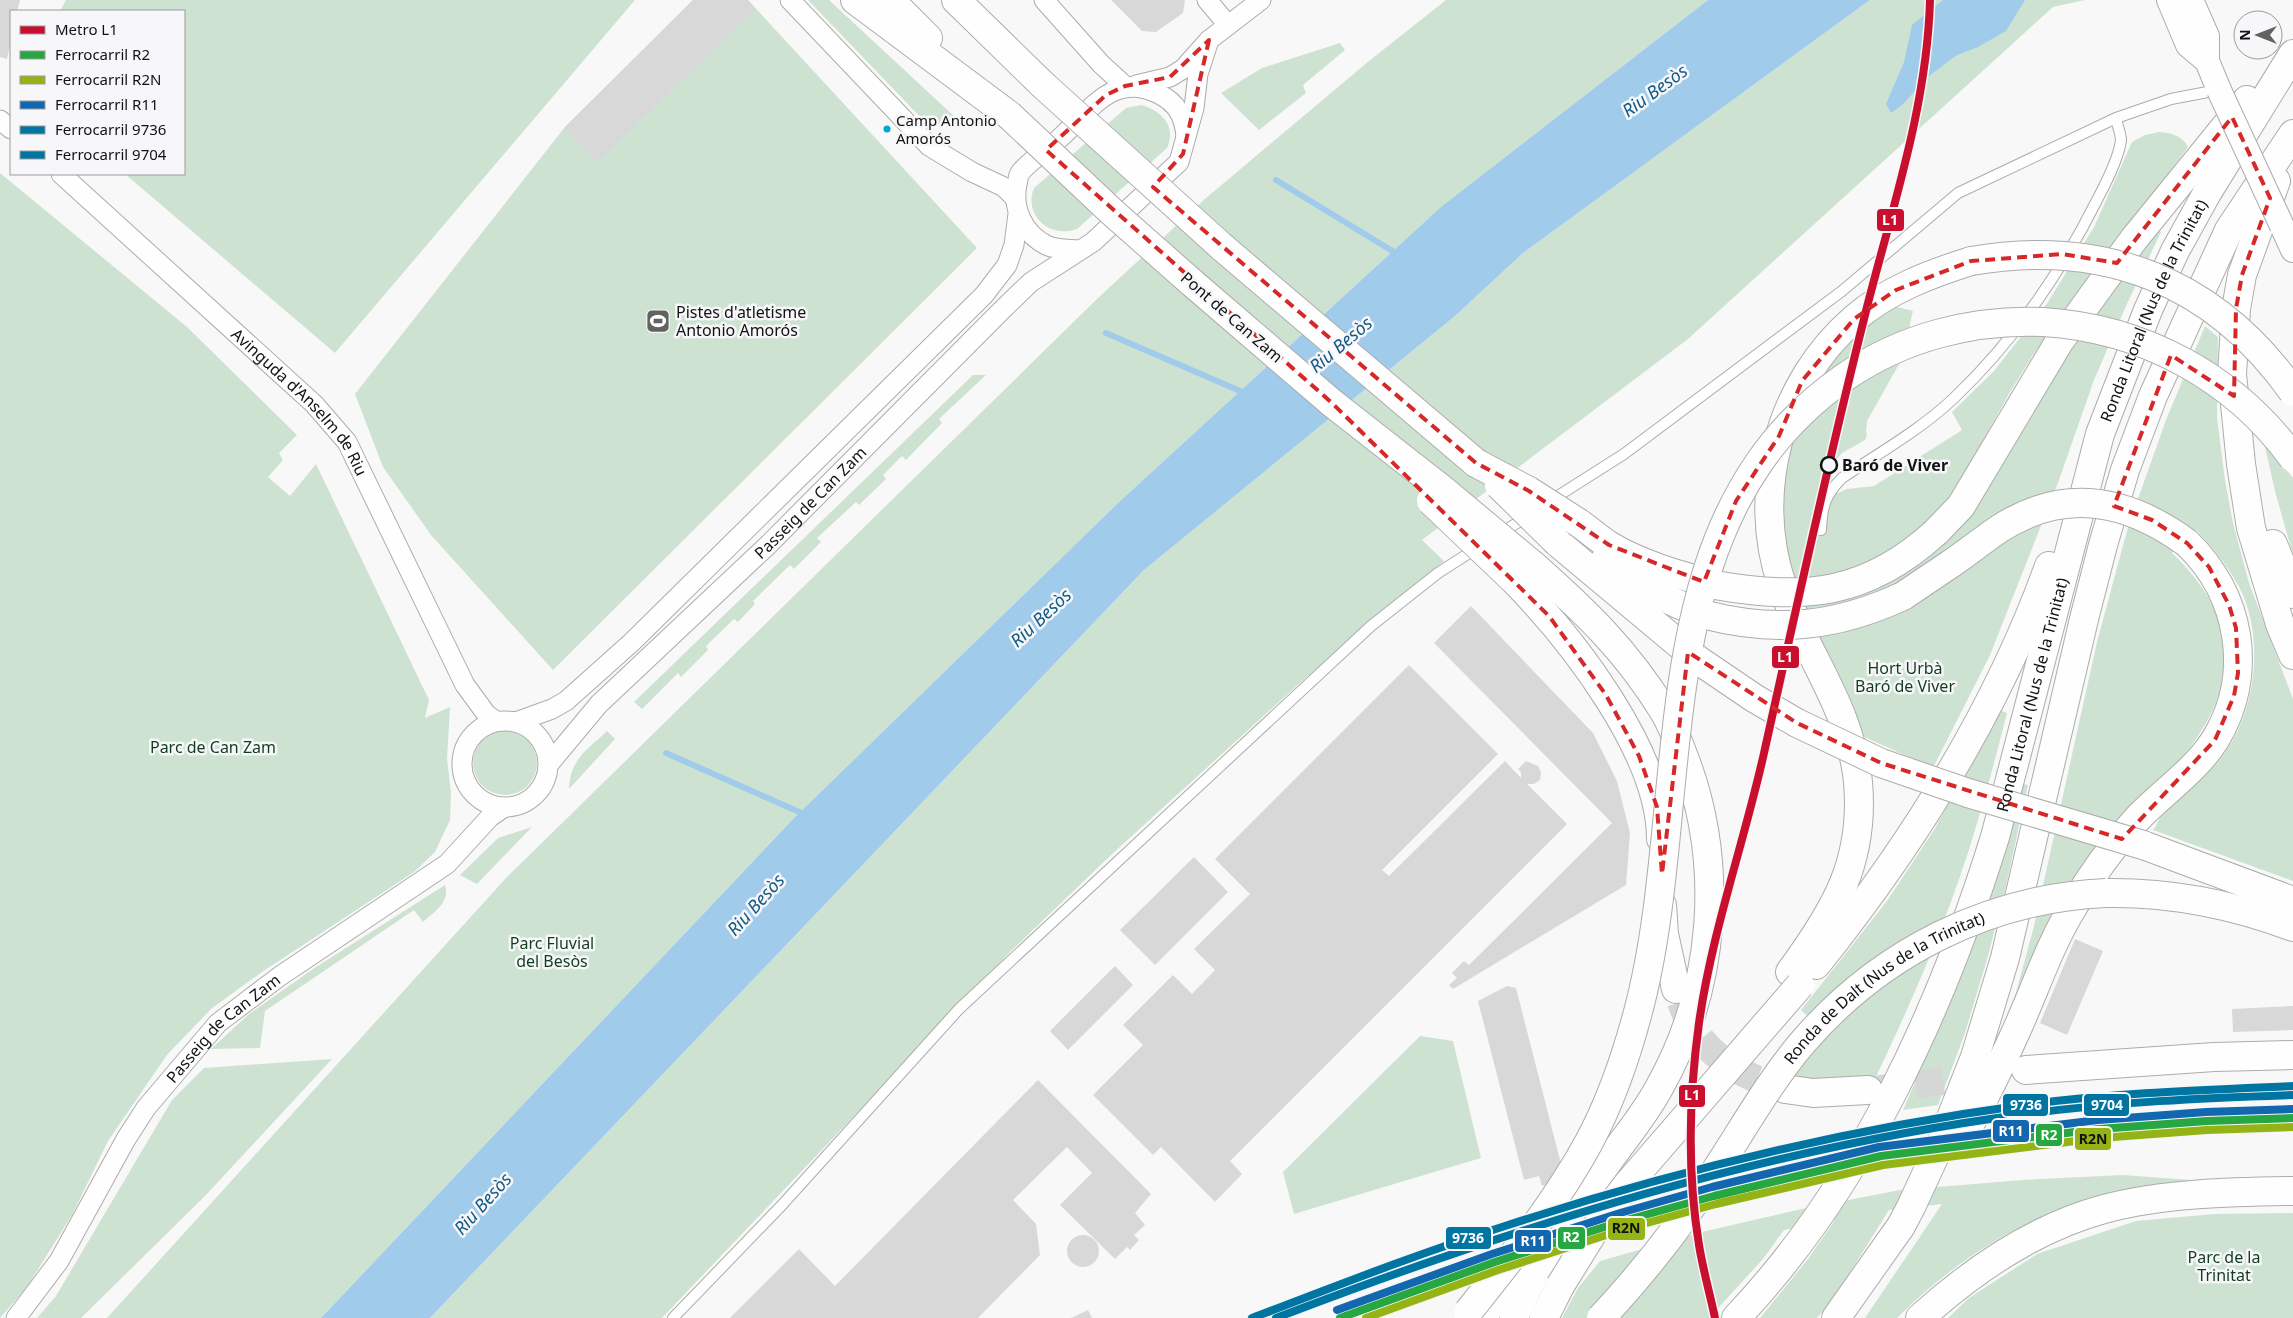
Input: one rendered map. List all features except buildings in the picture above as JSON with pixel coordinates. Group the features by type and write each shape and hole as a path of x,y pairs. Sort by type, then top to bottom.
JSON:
{"highway":[{"path":"855,0 1009,115"},
{"path":"890,0 1009,115"},
{"path":"956,0 1042,84 1148,182 1272,291 1476,463 1640,586 1677,605 1706,615 1744,624 1806,625 1851,617 1903,596 1999,529 2034,512 2064,504 2089,503 2122,508 2152,520 2187,544 2209,567 2220,585 2236,628 2239,649 2238,673 2234,696 2215,740 2200,759 2138,818 2104,862 2073,907 2049,954 2017,1029 1971,1100"},
{"path":"983,0 1042,84"},
{"path":"1569,532 1609,545 1631,557 1676,574 1715,585 1757,592 1792,593 1841,587 1895,564 1936,532 1961,506 2059,342 2134,239 2240,107 2290,57"},
{"name":"Ronda Litoral (Nus de la Trinitat)","path":"1736,1318 1782,1266 1813,1224 1875,1101 1944,980 1977,894 2014,768 2043,647 2100,434 2148,310 2175,251 2207,193 2290,57"},
{"name":"Pont de Can Zam","path":"1009,115 1117,216 1332,403 1436,507 1525,574"},
{"path":"2290,138 2276,183 2242,275 2236,309 2232,374 2241,464 2251,528 2280,624 2293,655"},
{"name":"Ronda Litoral (Nus de la Trinitat)","path":"1836,1318 1911,1213 1971,1100 2084,618 2125,470 2153,396 2229,230 2290,138"},
{"path":"1795,978 1817,935 1832,912 1843,888 1856,840 1858,783 1848,730 1781,584 1769,507 1773,460 1780,430 1802,381 1826,348 1854,318 1896,290 1918,280 1971,260 2016,254 2062,254 2111,262 2157,278 2183,291 2206,305 2242,334 2278,371 2293,392"},
{"path":"1475,1314 1572,1171 1590,1140 1619,1077 1648,971 1662,872 1679,709 1700,595 1713,552 1736,501 1763,457 1783,432 1830,388 1857,370 1902,346 1926,337 1979,324 2045,322 2087,326 2120,334 2142,341 2185,362 2221,385 2246,406 2268,427 2293,458"},
{"path":"2232,374 2256,491 2284,574 2293,594"},
{"path":"1544,1318 1560,1286 1602,1218 1627,1185 1698,1103 1795,978 1847,926 1896,858 1963,750 2018,642 2100,434"},
{"path":"1569,532 1698,660 1754,698 1797,723 1881,763 1959,790 2143,845 2293,901"},
{"path":"1525,574 1549,616 1582,658 1624,725 1650,783 1661,834 1664,934 1676,989"},
{"path":"1519,1307 1560,1230 1659,1088 1672,1062 1692,1013 1700,986 1708,930 1710,894 1708,856 1702,817 1692,780 1664,712 1616,644 1589,615 1525,574"},
{"name":"Ronda de Dalt (Nus de la Trinitat)","path":"1601,1318 1647,1267 1672,1235 1775,1078 1802,1043 1853,992 1909,951 1981,917 2040,901 2106,893 2165,894 2195,898 2248,912 2293,928"},
{"path":"2026,1070 2214,1057 2293,1055"},
{"path":"1785,1089 1875,1101"},
{"path":"1920,1318 1975,1271 2017,1246 2058,1225 2104,1209 2180,1196 2293,1191"},
{"path":"1475,1314 1560,1230"}],"street":[{"path":"790,0 930,146 972,172 1004,186 1029,231 1046,245 1055,248 1079,250"},
{"path":"1044,0 1101,64 1130,86 1152,90 1176,105 1183,119 1187,139"},
{"path":"1208,0 1228,25"},
{"name":"Passeig de Can Zam","path":"516,722 552,709 566,701 632,642 984,295 1007,265 1014,245 1020,174 1106,95 1130,86 1170,77 1183,70 1209,40 1261,0"},
{"path":"2169,0 2197,40 2207,60 2293,250"},
{"path":"2190,0 2197,40"},
{"name":"Passeig de Can Zam","path":"549,764 599,704 767,546 1031,282 1093,242 1180,162 1194,108 1198,74 1209,40"},
{"path":"0,120 10,128"},
{"name":"Avinguda d'Anselm de Riu","path":"62,175 314,404 347,442 465,685 478,730"},
{"name":"Avinguda d'Anselm de Riu","path":"465,685 487,715 496,721"},
{"path":"496,721 516,722 538,735 548,755 549,764 546,780 535,796 521,805 503,808 488,805 476,797 463,777 461,769 462,754 473,734 478,730 496,721"},
{"name":"Passeig de Can Zam","path":"16,1318 59,1261 126,1139 146,1108 218,1023 280,976 448,864 490,817 503,808"}],"lane":[{"path":"673,1318 782,1205 959,1008 1371,626 1438,573 1624,454 1842,291 1958,193 2116,118 2171,99 2219,90"},
{"path":"1821,530 1824,501 1832,488 1842,478 1922,425 1952,400 1997,354 2040,298 2078,239 2108,178 2121,140 2116,118"}],"highlighted area":[{"path":"1209,40 1183,154 1153,187 1476,463 1529,491 1609,545 1704,582 1736,501 1779,436 1802,381 1854,319 1896,290 1971,261 2062,254 2117,263 2232,117 2270,198 2242,275 2236,309 2234,396 2171,355 2114,506 2152,520 2187,543 2209,567 2229,605 2236,628 2238,673 2234,696 2215,740 2122,839 1881,763 1797,723 1688,652 1662,874 1657,807 1639,756 1606,695 1549,616 1332,403 1046,150 1106,95 1125,86 1170,77"}],"green space":[{"path":"66,0 635,0 335,353 126,175 185,175 185,10 61,10"},
{"name":"Pistes d'atletisme Antonio Amorós","path":"693,0 748,0 977,248 553,670 431,535 383,467 355,394 565,127"},
{"path":"808,0 829,0 956,118 940,124 925,122"},
{"name":"Parc Fluvial del Besòs","path":"1446,0 1708,0 1442,206 1118,503 794,818 321,1318 107,1318 506,878 1098,298 1206,198 1369,61"},
{"path":"1870,0 2085,0 2053,7 1688,339 1422,540 1444,561 1302,681 1111,855 1011,951 662,1318 430,1318 1144,570 1455,316 1523,253"},
{"path":"1340,43 1345,50 1303,85 1306,93 1259,130 1221,93 1262,68"},
{"path":"1141,105 1155,111 1165,120 1170,133 1167,148 1077,229 1057,231 1041,222 1032,207 1034,188 1126,108"},
{"name":"Hort Urbà Baró de Viver","path":"2159,132 2176,135 2188,147 2035,352 2010,392 1961,480 1940,510 1935,547 2069,343 2158,231 2161,232 2094,380 2059,480 1990,655 1933,768 1858,734 1787,569 1780,504 1790,431 1813,382 1870,317 1897,307 1913,311 1902,359 1867,421 1865,440 1842,453 1826,472 1832,478 1826,485 1817,504 1816,533 1826,531 1827,509 1833,495 1847,489 1874,486 1962,430 1952,412 1994,371 2048,302 2094,227 2132,142 2145,135"},
{"name":"Parc de Can Zam","path":"0,173 187,327 297,435 279,453 283,460 268,477 290,496 316,464 429,700 425,718 450,707 447,759 451,793 450,820 435,852 414,872 262,972 211,1009 167,1055 108,1141 72,1215 27,1287 0,1318"},
{"path":"2205,326 2218,337 2217,418 2233,523 2249,583 2293,699 2293,881 2153,830 2169,806 2214,766 2233,741 2242,721 2253,679 2253,636 2243,595 2234,577 2222,560 2196,530 2172,553 2194,577 2210,601 2220,626 2225,652 2223,677 2216,703 2202,729 2183,756 2119,821 2013,1004 2034,926 2097,642 2128,527 2166,420"},
{"path":"973,375 986,375 939,419 942,423 906,460 902,456 883,475 886,479 859,505 856,502 817,538 821,542 794,569 790,565 753,601 755,604 738,622 734,619 706,646 708,650 681,677 678,673 642,709 634,702"},
{"path":"2264,443 2293,478 2293,555 2276,495"},
{"path":"1999,710 2007,713 1984,801 1965,862 1942,926 1903,1019 1874,1081 1790,1082 1828,1035 1801,1010 1887,901 1934,830"},
{"path":"505,731 523,737 531,745 537,763 531,781 523,789 505,795 487,789 479,781 473,763 479,745 487,737"},
{"path":"607,731 615,739 569,789 570,779 576,762"},
{"path":"2023,784 2028,785 2006,886 1965,1033 1938,1105 1903,1110 1962,974 1992,890"},
{"path":"532,827 477,884 460,875 498,838"},
{"path":"445,885 446,891 443,902 423,922 414,910 265,1011 260,1048 211,1049 249,1014 313,969"},
{"path":"1420,1036 1453,1041 1481,1158 1294,1214 1283,1172"},
{"path":"332,1059 205,1196 81,1318 37,1318 56,1296 172,1100 204,1068"},
{"path":"2123,1175 2192,1180 2124,1190 2060,1209 2030,1222 1973,1255 1921,1295 1897,1318 1865,1318 1942,1204 1889,1210 1834,1298 1817,1318 1760,1318 1808,1259 1835,1220 1784,1230 1763,1259 1709,1318 1562,1318 1578,1288 1600,1261 1706,1231 1797,1210 1900,1190 2023,1180"},
{"name":"Parc de la Trinitat","path":"2293,1213 2293,1318 1948,1318 1969,1298 2037,1254 2136,1221 2214,1214"}],"water":[{"name":"Riu Besòs","path":"1708,0 1870,0 1523,253 1455,316 1144,570 430,1318 321,1318 794,818 1118,503 1442,206"},
{"path":"1943,0 2025,0 2006,31 1978,47 1957,55 1929,76 1902,105 1891,113 1886,104 1904,62 1912,25"}],"waterway":[{"path":"1276,180 1399,255"},
{"path":"1106,333 1247,394"},
{"path":"666,753 806,815"}],"tunnel":[{"path":"1681,1002 1697,1034 1721,1059 1751,1077 1785,1089"},
{"path":"1874,1090 1988,1075"}],"metro line":[{"name":"L1","path":"1715,1318 1695,1217 1691,1162 1691,1106 1699,1023 1712,955 1756,787 1839,421 1907,157 1922,79 1930,0"}],"rail line":[{"name":"9736","path":"1252,1318 1441,1247 1569,1206 1697,1170 1827,1139 1958,1115 2057,1101 2158,1092 2293,1086"},
{"name":"9704","path":"1276,1318 1367,1284 1552,1222 1645,1194 1739,1169 1834,1147 1929,1129 2092,1106 2293,1095"},
{"name":"R11","path":"1337,1310 1492,1254 1620,1213 1712,1187 1879,1147 2098,1120 2206,1112 2293,1109"},
{"name":"R2","path":"1340,1318 1495,1262 1623,1221 1714,1196 1881,1156 2099,1129 2207,1121 2293,1118"},
{"name":"R2N","path":"1366,1318 1498,1270 1625,1229 1716,1204 1883,1165 2100,1138 2207,1130 2293,1127"}],"place":[{"name":"Camp Antonio Amorós","path":"887,129"},
{"name":"Pistes d'atletisme Antonio Amorós","path":"658,321"},
{"name":"Baró de Viver","path":"1829,465"}]}
